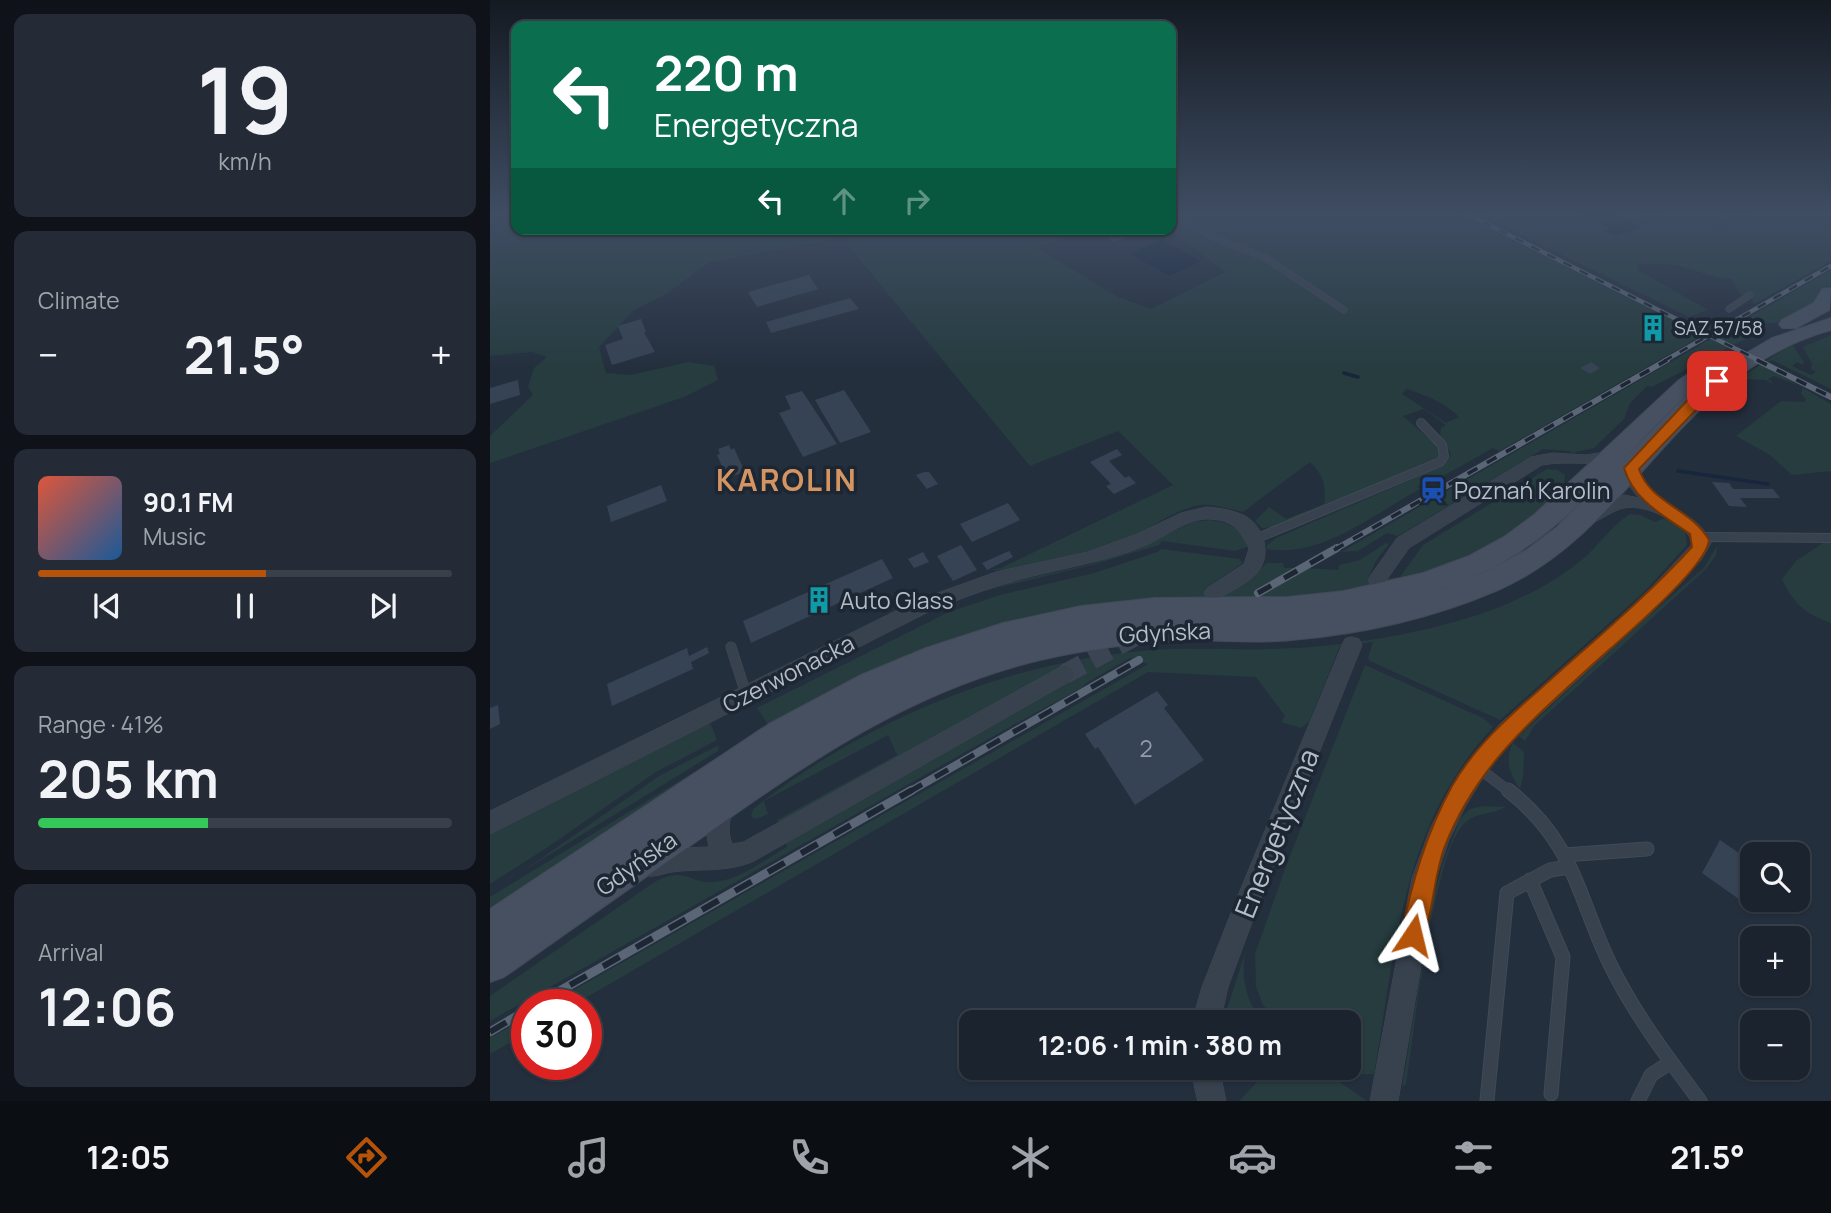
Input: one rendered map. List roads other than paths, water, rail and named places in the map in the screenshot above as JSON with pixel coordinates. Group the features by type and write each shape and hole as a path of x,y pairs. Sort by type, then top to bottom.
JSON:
{"main road":[{"name":"Gdyńska","path":"490,964 798,751 848,722 928,683 975,666 1055,644 1117,634 1178,629 1301,628 1401,612 1464,593 1506,574 1545,551 1581,521 1623,462 1695,376 1733,352 1820,308 1830,295"},
{"name":"Gdyńska","path":"490,931 780,734 854,693 917,664 1002,635 1085,617 1153,609 1304,607 1403,589 1453,573 1507,547 1551,517 1582,487 1623,462 1717,381 1778,345 1809,330 1831,324"}],"street":[{"path":"1557,458 1575,470 1582,487"},
{"path":"1377,580 1393,553 1420,530 1537,461 1557,458 1623,462 1639,488 1661,508 1690,525 1700,537 1700,549 1683,570 1507,730 1476,766 1446,819 1424,878 1384,1101"},
{"path":"1581,521 1624,501 1661,508"},
{"name":"Czerwonacka","path":"490,823 951,594 996,579 1097,555 1141,540 1193,515 1216,514 1233,518 1250,529 1255,539"},
{"path":"1213,593 1240,577 1252,566 1258,552 1255,539"},
{"name":"Energetyczna","path":"1209,1010 1215,987 1240,923 1352,645"},
{"path":"620,875 673,860 716,859 738,856 752,850 1065,674"},
{"path":"725,857 715,826 723,807 735,793"},
{"path":"1208,1080 1212,1101"}],"lane":[{"path":"1277,265 1344,310"},
{"path":"1729,309 1750,295"},
{"path":"1255,539 1440,462 1445,451 1421,423"},
{"path":"1700,537 1831,538"},
{"path":"731,647 746,694"},
{"path":"1476,766 1537,816 1552,833 1567,861 1610,964 1646,1027 1700,1101"},
{"path":"1487,1101 1507,893 1567,861 1647,849"},
{"path":"1530,880 1563,957 1551,1094"},
{"path":"1638,1101 1651,1075 1671,1062"}],"water":[{"path":"1151,265 1192,265 1170,276"}],"waterway":[{"path":"1344,373 1358,377"},
{"path":"1678,471 1768,484"}],"tunnel":[{"path":"1065,674 1137,635"}],"railway":[{"path":"1569,265 1709,335"},
{"path":"1709,335 1831,266"},
{"path":"1664,361 1709,335"},
{"path":"1709,335 1760,361"},
{"path":"1334,550 1667,360"},
{"path":"1757,360 1831,397"},
{"path":"1258,593 1337,548"},
{"path":"909,792 1139,660"},
{"path":"563,989 912,790"},
{"path":"490,1032 511,1020"}],"place":[{"name":"SAZ 57/58","path":"1653,328"},
{"name":"Poznań Karolin","path":"1433,490"},
{"name":"Auto Glass","path":"819,600"}],"district":[{"name":"KAROLIN","path":"787,479"}]}
